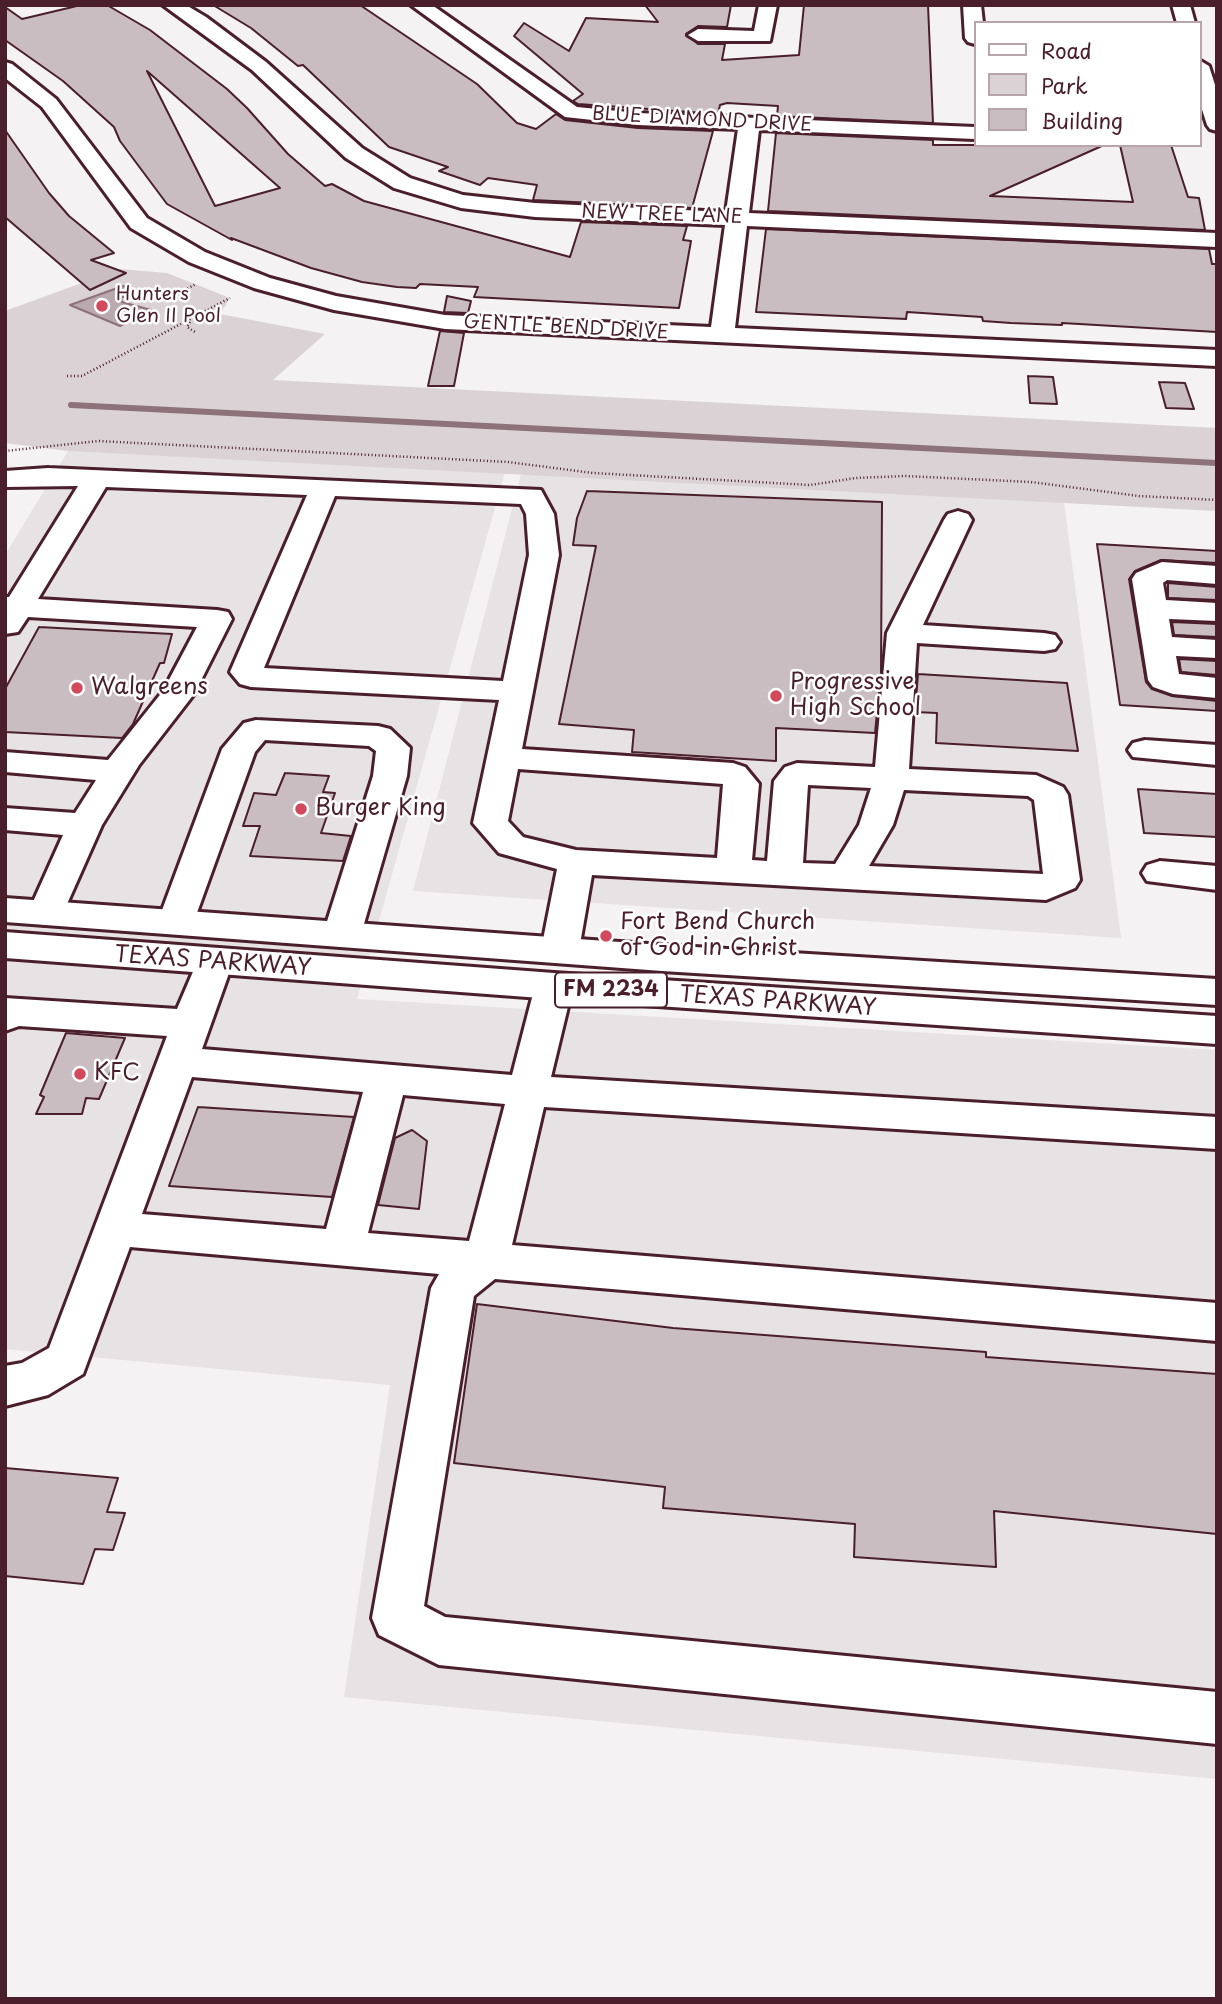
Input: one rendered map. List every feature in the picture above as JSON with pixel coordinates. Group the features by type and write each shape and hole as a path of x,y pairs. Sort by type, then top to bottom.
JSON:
{"street":[{"name":"NEW TREE LANE","path":"172,5 199,21 260,66 354,153 402,183 461,201 535,210 1217,240"},
{"name":"BLUE DIAMOND DRIVE","path":"420,5 572,113 749,124 974,133"},
{"path":"698,35 763,37 768,5"},
{"path":"972,5 974,27"},
{"name":"GENTLE BEND DRIVE","path":"5,68 49,103 139,223 197,257 262,283 334,303 445,322 1217,358"},
{"path":"1201,73 1217,125"},
{"path":"722,335 749,124"},
{"path":"5,479 48,476 531,496 540,514 544,555 490,823 511,845 576,862 1046,888 1062,880 1051,795 1036,786 797,774 791,781 784,873"},
{"path":"9,614 97,478"},
{"path":"325,487 246,672 251,677 517,691"},
{"path":"845,877 876,825 891,778 903,633 958,520"},
{"path":"1217,575 1162,571 1147,579 1164,680 1184,687 1217,688"},
{"path":"1152,609 1217,612"},
{"path":"9,614 217,619 178,694 118,771 85,825 46,913"},
{"path":"903,633 1044,642"},
{"path":"1158,646 1217,649"},
{"path":"176,921 239,749 256,730 378,736 393,748 390,776 342,934"},
{"path":"1146,750 1217,755"},
{"path":"503,758 733,774 742,784 733,870"},
{"path":"5,762 118,771"},
{"path":"5,819 85,825"},
{"path":"576,862 557,968 486,1261 453,1288 397,1618 439,1641 1217,1718"},
{"path":"1160,873 1217,878"},
{"name":"TEXAS PARKWAY","path":"5,910 342,934 557,968 1217,1030"},
{"name":"TEXAS PARKWAY","path":"5,946 214,962 557,968 563,974 576,970 628,973 662,958 1217,992"},
{"path":"5,1386 32,1381 67,1360 214,962"},
{"path":"5,1017 8,1011 387,1078 528,1091 1217,1133"},
{"path":"342,1250 387,1078"},
{"path":"115,1229 1217,1322"}],"path":[{"path":"175,295 196,284"},
{"path":"67,376 82,376 132,348 191,321 230,298"},
{"path":"191,321 187,327 195,332"},
{"path":"5,451 98,441 508,462 593,473 810,485 856,478 905,475 1031,482 1139,496 1217,500"}],"shaded area":[{"name":"Hunters Glen II Pool","path":"123,286 135,291 121,298 122,302 151,310 120,326 70,305"},
{"path":"68,451 505,472 357,999 1217,1050 1217,1779 344,1697 390,1385 5,1349 5,555"},
{"name":"Progressive High School","path":"521,474 1064,502 1121,938 413,891"}],"green space":[{"path":"120,269 167,273 230,298 220,314 325,334 273,380 1217,428 1217,511 68,451 5,443 5,311"}],"building":[{"path":"81,5 107,5 150,30 227,89 288,154 325,186 332,184 364,201 570,257 581,222 687,226 683,240 691,241 679,308 474,297 478,287 420,284 416,288 362,282 311,268 231,238 232,240 167,204 120,141 114,127 63,81 5,40 5,7 22,19","holes":["147,71 280,188 215,206"]},
{"path":"213,5 360,5 477,84 517,123 536,129 556,114 565,120 638,128 713,131 692,208 533,200 537,185 488,178 480,185 439,171 448,167 389,147 303,65 298,66 251,28"},
{"path":"645,5 731,5 727,27 698,26 686,34 698,44 725,44 722,60 799,55 804,5 928,5 933,123 777,116 778,106 727,103 720,105 718,114 578,104 573,101 583,94 514,36 524,23 569,51 586,18 658,22"},
{"path":"5,130 49,193 69,216 114,253 91,260 126,273 90,290 5,217"},
{"path":"776,133 933,140 933,145 974,147 1100,147 990,196 1133,202 1120,147 1172,147 1188,197 1199,198 1205,230 768,211"},
{"path":"766,229 1209,249 1212,264 1217,264 1217,332 1062,323 1011,323 983,321 982,317 907,312 906,319 756,312"},
{"path":"447,296 471,301 468,313 444,312"},
{"path":"440,331 464,333 454,386 428,386"},
{"path":"1028,376 1053,377 1057,404 1030,403"},
{"path":"1159,382 1185,383 1194,409 1166,408"},
{"path":"587,491 882,502 881,672 875,733 776,728 776,761 632,752 634,730 559,724 596,546 573,545 577,518"},
{"path":"1097,544 1217,551 1217,563 1161,560 1135,571 1129,579 1146,682 1152,689 1172,696 1217,701 1217,711 1120,705"},
{"path":"1168,583 1217,587 1217,600 1168,598"},
{"path":"1172,622 1217,624 1217,637 1174,635"},
{"path":"39,627 172,634 164,663 160,663 133,724 122,738 5,732 5,689"},
{"path":"1179,659 1217,661 1217,675 1181,672"},
{"path":"918,674 1067,683 1078,751 936,743 937,713 915,712"},
{"path":"285,773 329,776 323,792 335,793 321,833 351,836 343,861 250,856 260,826 243,826 254,793 276,795"},
{"path":"1138,789 1217,794 1217,837 1144,833"},
{"path":"66,1033 125,1038 99,1099 86,1098 82,1114 36,1114 44,1097 40,1095"},
{"path":"198,1107 354,1117 332,1197 169,1186"},
{"path":"412,1130 427,1141 419,1209 378,1205 395,1138"},
{"path":"477,1304 673,1328 986,1352 986,1357 1217,1374 1217,1534 994,1511 996,1567 854,1557 855,1524 663,1508 665,1487 454,1463"},
{"path":"5,1468 118,1478 107,1512 125,1513 113,1550 95,1549 83,1584 5,1576"}],"waterway":[{"path":"71,405 1217,463"}],"place":[{"name":"Hunters Glen II Pool","path":"102,306"},
{"name":"Walgreens","path":"77,688"},
{"name":"Progressive High School","path":"776,696"},
{"name":"Burger King","path":"301,809"},
{"name":"Fort Bend Church of God in Christ","path":"606,936"},
{"name":"KFC","path":"80,1074"}]}
